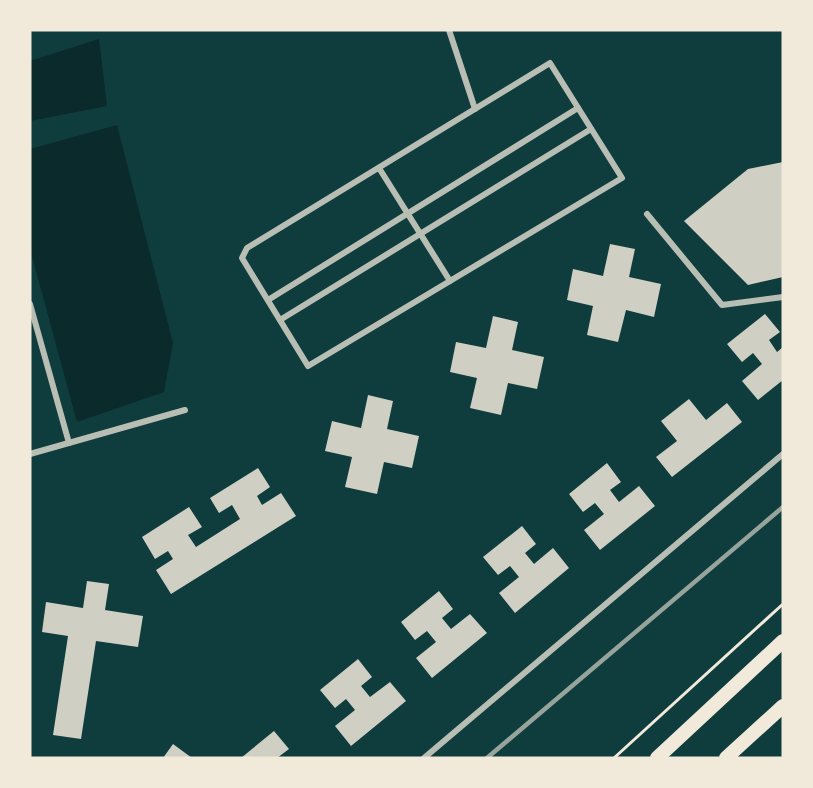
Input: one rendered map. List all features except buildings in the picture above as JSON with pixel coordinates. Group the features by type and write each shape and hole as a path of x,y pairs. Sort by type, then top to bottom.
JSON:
{"highway":[{"path":"657,758 783,641"},
{"path":"726,758 783,706"}],"street":[{"path":"449,30 475,109"},
{"path":"550,63 579,108 622,178 308,366 242,258 247,248 550,63"},
{"path":"268,300 579,108"},
{"path":"280,320 591,129"},
{"path":"379,168 450,281"},
{"path":"647,214 722,305 783,297"},
{"path":"30,304 69,443"},
{"path":"30,454 185,410"},
{"path":"424,758 783,454"}],"path":[{"path":"614,758 783,604"}],"water":[{"path":"99,39 107,106 30,121 30,61"},
{"path":"117,125 173,343 164,392 77,422 30,249 30,149"}],"railway":[{"path":"487,758 783,507"}]}
